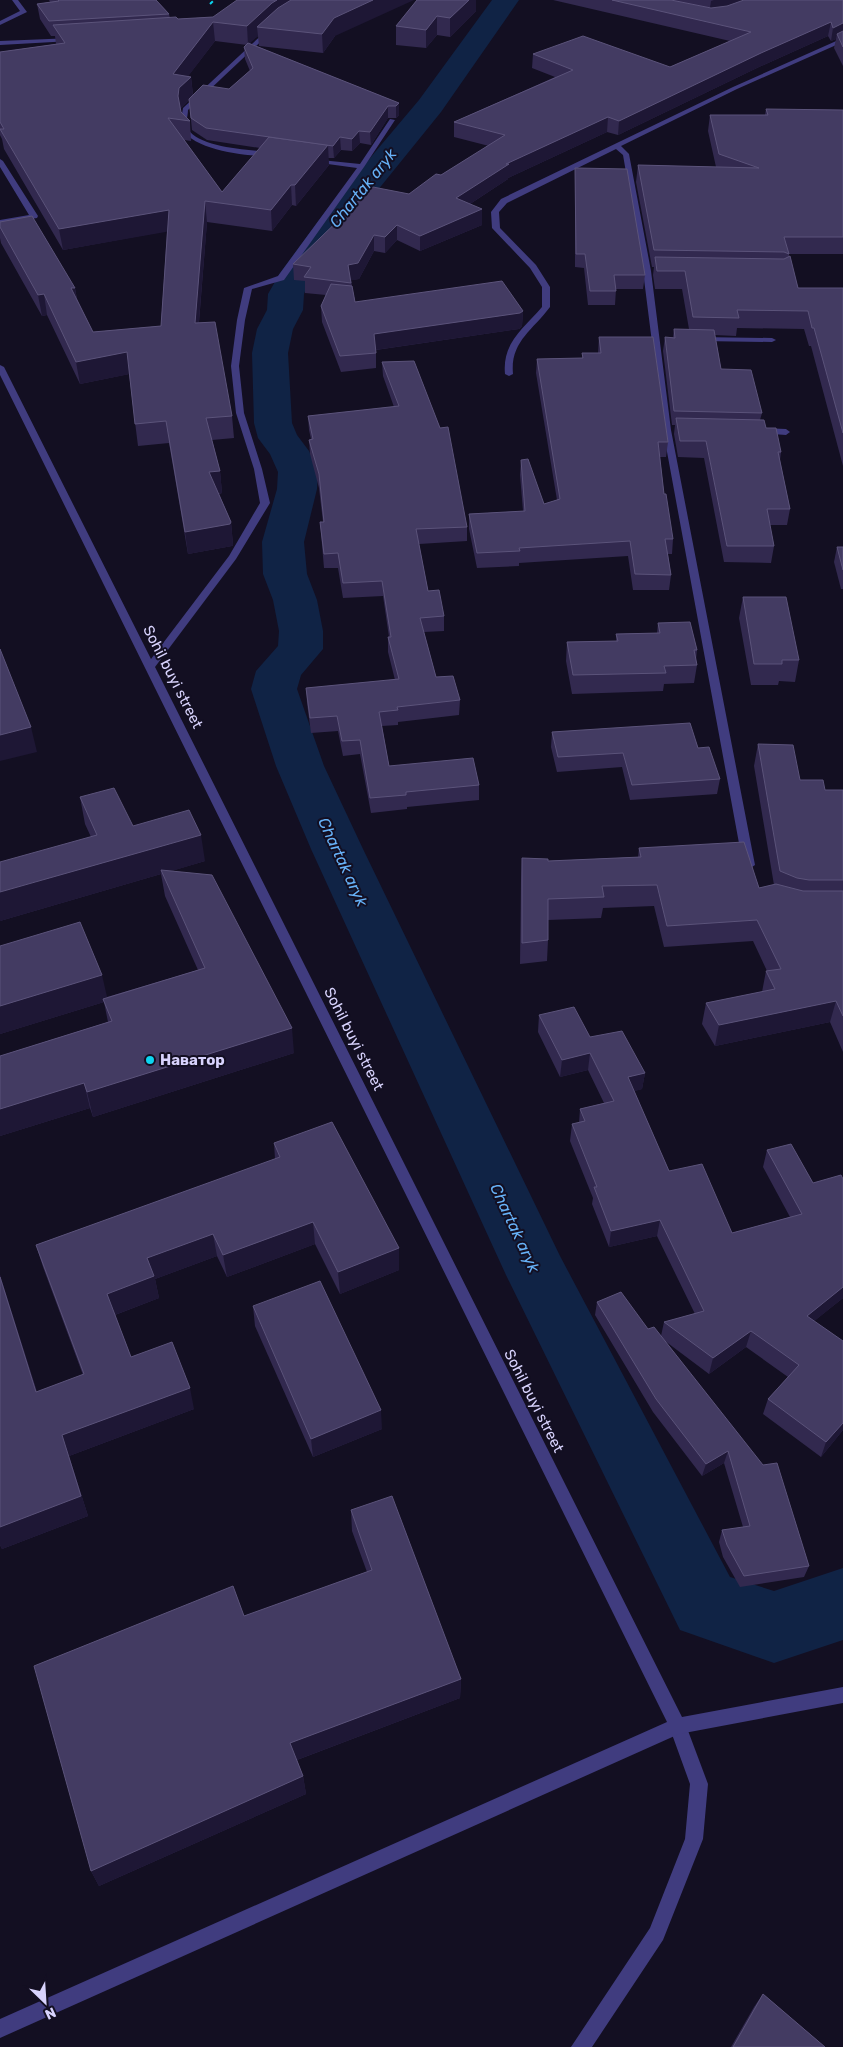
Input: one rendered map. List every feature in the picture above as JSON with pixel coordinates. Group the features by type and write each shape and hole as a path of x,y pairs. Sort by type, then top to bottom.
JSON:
{"street":[{"path":"0,23 24,12 15,0"},
{"path":"276,24 185,109 183,127 190,136 204,144 278,155"},
{"path":"0,43 77,39"},
{"path":"509,374 508,363 511,348 546,307 546,287 533,267 496,228 495,212 504,201 735,88 843,40"},
{"path":"150,667 233,557 265,503 258,469 240,413 235,366 241,320 248,288 281,278 362,166 392,120"},
{"path":"616,146 626,154 651,271 672,430 750,870 754,878"},
{"path":"306,159 362,166"},
{"path":"0,161 34,216 0,222"},
{"path":"694,339 772,340"},
{"name":"Sohil buyi street","path":"0,367 678,1726 698,1784 694,1839 657,1934 580,2047"},
{"path":"746,431 786,432"},
{"path":"0,2028 678,1726 843,1695"}],"building":[{"path":"58,0 156,0 169,14 49,21 37,4"},
{"path":"237,0 277,0 247,26 213,22 173,74 191,77 179,88 178,96 181,112 190,121 168,118 222,192 269,137 328,145 295,185 291,185 271,210 205,201 195,323 215,322 232,416 206,418 220,471 209,472 231,522 230,524 185,532 166,421 135,424 127,352 76,362 44,294 38,295 0,227 0,222 32,216 75,288 71,288 93,332 161,326 169,210 59,229 0,129 4,129 0,122 0,52 65,43 53,25 176,17 178,19 213,17"},
{"path":"291,0 373,0 334,18 322,34 257,27 278,8"},
{"path":"417,0 469,0 450,18 437,16 426,30 396,26"},
{"path":"612,0 671,0 711,8 727,6 744,0 843,0 843,23 833,28 831,22 761,53 619,121 608,117 506,164 509,164 456,198 482,209 420,236 397,225 385,237 374,235 358,263 348,265 351,283 304,277 311,267 293,264 373,187 409,194 436,174 441,175 505,135 454,122 573,70 533,54 583,36 670,67 751,32"},
{"path":"843,31 843,47 837,34"},
{"path":"248,43 399,103 396,106 388,106 370,132 359,131 352,139 340,137 333,146 206,128 191,118 189,99 203,85 229,89 253,68 244,47"},
{"path":"766,109 843,110 843,237 784,237 789,254 784,252 654,250 638,165 759,168 719,154 710,115 768,115"},
{"path":"575,168 627,169 645,275 614,275 616,291 590,291 585,254 576,254"},
{"path":"790,256 798,288 843,288 843,433 808,311 737,310 739,318 693,317 685,271 657,271 655,257 784,259"},
{"path":"502,281 523,311 520,313 374,334 376,353 340,356 321,306 331,284 352,286 355,302"},
{"path":"674,329 714,330 721,369 751,370 762,413 674,411 665,337 675,338"},
{"path":"599,337 653,337 668,442 658,442 664,494 666,494 673,539 665,539 671,575 635,574 630,541 519,548 520,551 477,553 469,514 525,511 521,460 528,459 544,504 560,499 537,359 583,358 582,353 601,353"},
{"path":"414,361 440,428 448,427 467,527 416,529 428,591 439,590 444,616 420,618 436,677 453,676 460,700 397,707 398,710 379,712 389,766 473,758 479,785 406,792 406,795 370,798 360,740 342,741 337,716 310,718 306,688 399,679 388,637 391,637 382,581 343,583 338,553 324,554 320,522 324,522 319,474 309,440 313,439 308,416 399,406 382,362"},
{"path":"676,418 764,420 766,428 776,428 781,452 778,452 790,509 767,509 774,546 727,546 706,441 680,441"},
{"path":"837,547 843,547 843,570"},
{"path":"743,597 786,597 799,660 782,660 782,664 754,664"},
{"path":"690,622 697,650 694,650 697,665 664,666 666,673 573,675 567,642 618,641 616,634 660,633 658,623"},
{"path":"0,649 31,727 0,735"},
{"path":"690,723 698,748 709,747 720,779 632,785 623,753 558,757 552,732"},
{"path":"758,744 793,745 800,780 823,780 825,790 843,790 843,880 809,880 797,878 780,871"},
{"path":"114,788 133,826 189,810 201,835 0,892 0,862 97,835 80,797"},
{"path":"744,842 759,888 776,884 803,891 843,891 843,1016 836,1001 719,1025 706,1003 775,989 766,971 781,969 757,920 667,926 657,885 602,886 604,897 548,899 548,940 522,943 522,858 548,859 548,861 641,857 639,848"},
{"path":"161,870 212,875 292,1028 87,1092 84,1083 0,1109 0,1056 112,1021 103,999 205,968"},
{"path":"80,922 102,975 0,1006 0,946"},
{"path":"574,1007 590,1037 622,1031 645,1073 628,1077 669,1171 702,1164 732,1233 802,1214 767,1150 791,1144 813,1183 841,1175 843,1179 843,1287 807,1316 843,1341 843,1423 826,1442 768,1399 799,1365 751,1331 713,1358 664,1322 704,1311 660,1220 611,1231 594,1187 597,1187 572,1124 585,1121 580,1109 614,1101 590,1053 562,1060 539,1015"},
{"path":"332,1122 399,1248 338,1272 313,1222 223,1255 213,1234 147,1258 154,1276 107,1294 131,1357 172,1342 190,1388 62,1435 81,1496 0,1527 0,1277 36,1392 84,1374 36,1245 280,1157 274,1143"},
{"path":"320,1281 381,1410 311,1439 253,1306"},
{"path":"621,1292 648,1329 654,1327 763,1465 777,1463 809,1566 744,1576 727,1545 722,1530 750,1526 728,1451 706,1464 656,1399 597,1302"},
{"path":"392,1496 461,1679 290,1743 303,1776 91,1871 34,1666 233,1586 244,1616 372,1570 351,1510"},
{"path":"763,1994 825,2047 733,2047"}],"waterway":[{"name":"Chartak aryk","path":"506,0 430,106 340,215 292,280 286,294 285,310 275,329 270,353 273,423 278,438 289,451 298,472 297,489 283,542 285,574 295,600 301,631 300,649 279,671 274,689 300,766 337,849 538,1275 706,1605 774,1627 843,1604"}],"railway":[{"path":"210,4 214,0"}],"place":[{"name":"Наватор","path":"150,1060"}]}
